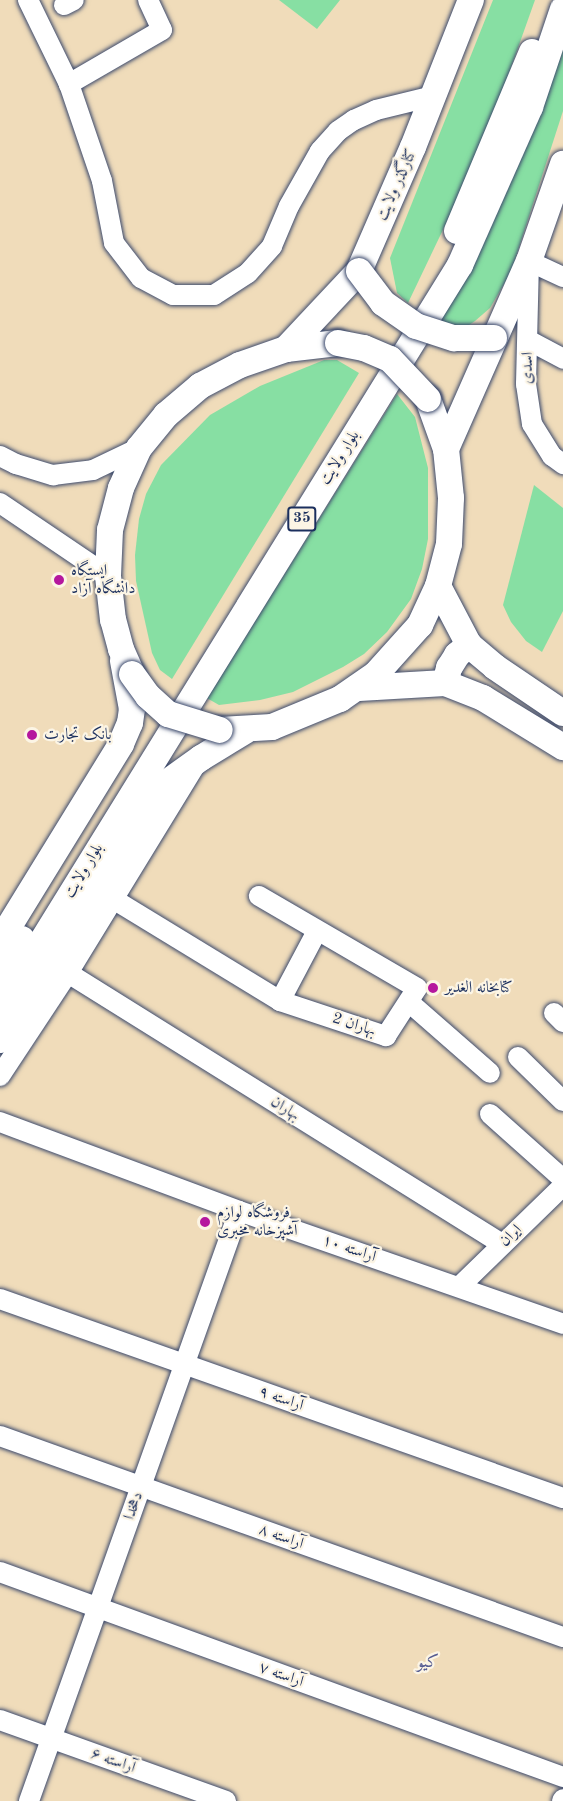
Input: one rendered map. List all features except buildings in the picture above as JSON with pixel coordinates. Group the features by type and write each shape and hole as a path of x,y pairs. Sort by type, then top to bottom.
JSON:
{"main road":[{"name":"کنارگذر ولایت","path":"286,348 359,271 471,0"},
{"name":"بلوار ولایت","path":"0,975 450,250 532,52 548,0"},
{"name":"بلوار ولایت","path":"0,1009 460,265 530,107 563,9"},
{"path":"446,449 529,261 563,164"},
{"path":"359,271 383,303 416,326 454,338 494,338"},
{"path":"0,941 111,763 130,723 130,694 121,649 108,576 110,530 121,488 139,448 166,415 200,386 240,365 286,348 338,343 364,348 390,360 428,399 446,449 451,498 449,544 438,586 425,616 407,643 359,688 296,719 272,727 220,730 168,714 148,696 132,674 121,649"},
{"path":"438,586 469,645 495,667 563,713"},
{"path":"445,683 453,662 469,645"},
{"path":"359,688 445,683 483,698 563,747"},
{"path":"0,1040 162,786 248,729"}],"street":[{"path":"28,0 69,84 102,181 114,243 141,278 173,295 214,295 248,273 272,246 289,206 320,151 338,131 354,120 376,110 433,96"},
{"path":"69,84 162,30 148,0"},
{"path":"529,261 563,278"},
{"name":"اسدی","path":"529,261 526,384 532,424 552,456 563,464"},
{"path":"528,340 563,359"},
{"path":"0,456 16,464 53,475 93,470 139,448"},
{"path":"0,503 108,576"},
{"path":"0,1076 68,973 201,758"},
{"path":"259,896 417,988 410,1003 490,1073"},
{"name":"بهاران 2","path":"113,899 280,1001 386,1036 410,1003"},
{"path":"280,1001 317,931"},
{"name":"بهاران","path":"68,973 502,1244"},
{"path":"518,1057 563,1101"},
{"path":"490,1114 563,1179"},
{"name":"آراسته ۱۰","path":"0,1122 238,1211 563,1324"},
{"name":"ایران","path":"459,1287 563,1186"},
{"name":"دهخدا","path":"29,1801 238,1211"},
{"name":"آراسته ۹","path":"0,1299 563,1497"},
{"name":"آراسته ۸","path":"0,1436 563,1637"},
{"name":"آراسته ۷","path":"0,1572 563,1777"},
{"name":"آراسته ۶","path":"0,1720 226,1801"}],"green space":[{"path":"279,0 340,0 317,29"},
{"path":"493,0 535,0 483,146 408,303 397,293 390,258"},
{"path":"563,38 563,111 511,272 490,308 475,321 463,329 439,321"},
{"path":"324,360 337,360 359,373 172,679 160,670 152,653 136,581 135,555 139,519 146,494 161,465 210,415 260,386"},
{"path":"397,394 415,417 428,468 428,539 422,569 411,599 387,632 364,654 293,692 260,700 219,705 205,697 216,684"},
{"path":"534,485 563,508 563,611 542,652 526,641 511,622 503,605"}],"place":[{"name":"ایستگاه دانشگاه آزاد","path":"59,580"},
{"name":"بانک تجارت","path":"32,735"},
{"name":"کتابخانه الغدیر","path":"433,988"},
{"name":"فروشگاه لوازم آشپزخانه مخبری","path":"205,1222"}],"district":[{"name":"کیو","path":"428,1662"}]}
